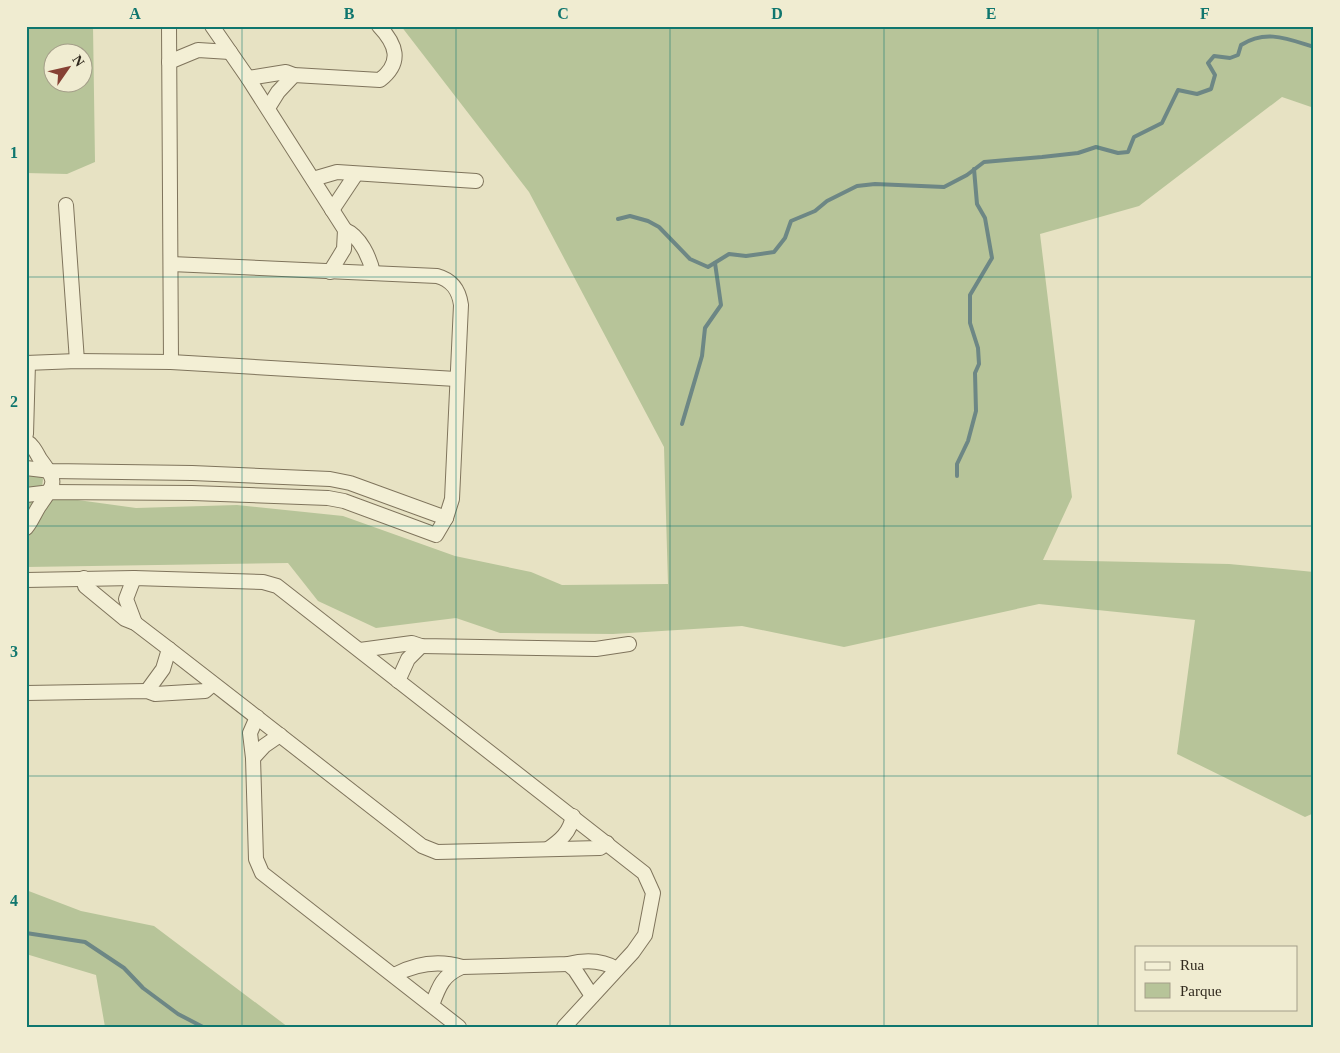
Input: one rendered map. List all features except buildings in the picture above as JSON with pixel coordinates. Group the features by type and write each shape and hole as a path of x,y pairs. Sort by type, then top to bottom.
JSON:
{"street":[{"path":"169,26 171,362"},
{"path":"212,26 268,108 344,230 344,249 330,272"},
{"path":"248,78 259,74 286,72 294,75 380,80 388,74 395,59 394,48 390,38 378,26"},
{"path":"169,62 198,50 230,52"},
{"path":"268,108 278,92 294,75"},
{"path":"313,179 337,172 476,181"},
{"path":"332,210 356,174"},
{"path":"66,205 77,360"},
{"path":"344,230 352,233 371,261 372,273"},
{"path":"26,495 51,492 192,493 328,498 344,501 436,535 446,518 452,499 456,379 461,305 456,288 448,280 437,276 171,264"},
{"path":"26,434 27,363 77,360 171,362 456,379"},
{"path":"26,441 32,444 51,471 53,483 51,492 36,510 26,528"},
{"path":"26,468 51,471 192,473 330,479 350,483 446,518"},
{"path":"84,578 85,586 125,619 135,623 422,846 437,852 600,848 607,843"},
{"path":"134,578 126,599 135,623"},
{"path":"26,580 134,578 263,582 277,586 644,873 653,893 645,935 633,952 564,1027"},
{"path":"360,650 412,643 421,646 596,649 629,644"},
{"path":"398,681 408,659 421,646"},
{"path":"147,691 164,669 169,649"},
{"path":"26,693 147,691 155,694 205,691 213,684"},
{"path":"257,717 250,733 253,758 255,850 262,873 459,1027"},
{"path":"253,758 264,746 280,735"},
{"path":"548,849 564,837 571,828 573,816"},
{"path":"394,975 413,965 452,964 462,967 568,964 578,962 607,963 617,969"},
{"path":"568,964 575,970 592,996"},
{"path":"432,1006 440,982 450,972 462,967"}],"green space":[{"path":"26,26 93,26 95,162 67,174 26,173"},
{"path":"401,26 1314,26 1314,108 1282,97 1139,206 1040,234 1072,497 1043,560 1229,564 1314,572 1314,813 1305,817 1177,754 1195,620 1039,604 844,647 742,626 613,634 500,633 456,618 376,628 318,601 288,563 26,567 26,498 56,497 136,508 237,505 343,516 455,556 531,572 562,585 668,584 664,447 529,192"},
{"path":"26,473 41,475 43,479 42,487 26,490"},
{"path":"26,890 81,911 154,926 288,1027 105,1027 96,975 26,954"}],"waterway":[{"path":"618,219 630,216 648,221 659,227 690,259 708,267 729,254 746,256 774,252 785,238 791,221 815,211 827,201 857,186 875,184 944,187 967,175 984,162 1078,153 1096,147 1118,153 1128,152 1134,137 1162,123 1178,90 1197,94 1211,89 1215,75 1208,63 1214,56 1230,58 1238,55 1241,45 1250,40 1268,36 1314,47"},
{"path":"957,476 957,464 968,441 976,411 975,373 979,364 978,348 970,323 970,295 992,258 985,218 977,204 974,169"},
{"path":"682,424 702,356 705,328 721,305 715,263"},
{"path":"26,933 85,942 124,968 143,988 178,1014 203,1027"}]}
